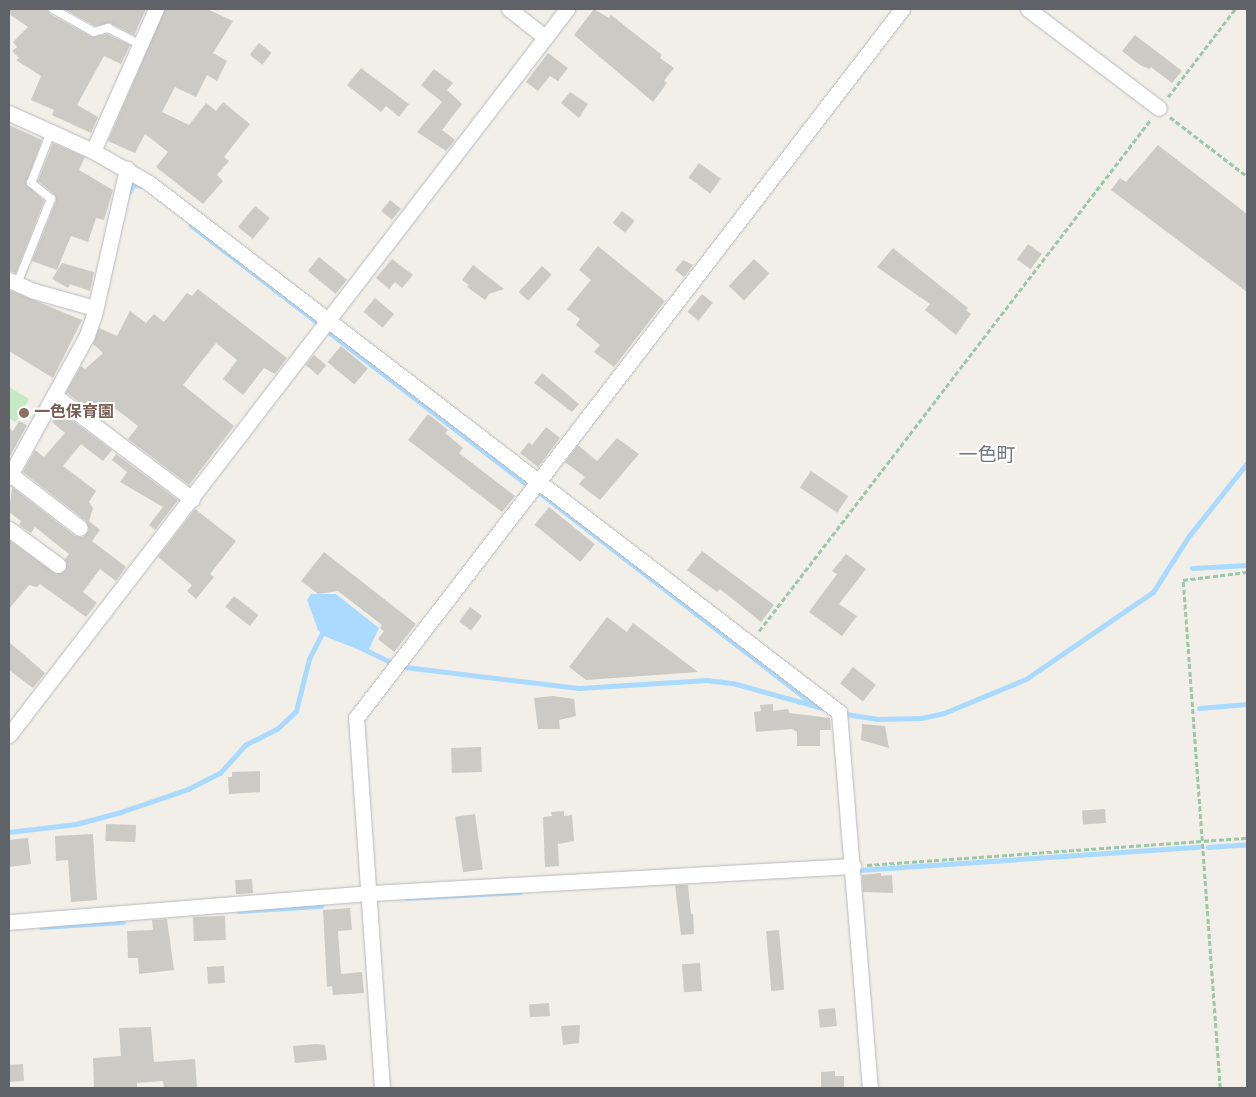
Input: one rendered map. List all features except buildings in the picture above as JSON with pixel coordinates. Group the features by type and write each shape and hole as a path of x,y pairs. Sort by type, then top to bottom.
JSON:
{"street":[{"path":"93,151 156,9"},
{"path":"509,9 545,37"},
{"path":"9,735 567,9"},
{"path":"382,1088 370,893 356,718 902,9"},
{"path":"1028,9 1159,108"},
{"path":"9,113 93,151 127,169 329,321 537,483 839,712 870,1088"},
{"path":"80,528 10,476 83,342 96,308 127,169"},
{"path":"13,282 96,308"},
{"path":"54,395 192,498"},
{"path":"9,529 58,565"},
{"path":"9,922 370,893 853,866"}],"lane":[{"path":"54,9 94,32 108,28 140,44"},
{"path":"13,282 51,199 31,183 51,132"}],"path":[{"path":"749,645 1235,9"},
{"path":"1159,108 1247,176"},
{"path":"1220,1088 1183,580 1247,572"},
{"path":"853,866 1247,838"}],"green space":[{"path":"9,387 29,399 16,422 9,418"}],"water":[{"path":"311,594 336,594 379,628 367,653 324,636 318,630 307,600"}],"waterway":[{"path":"129,192 134,184 141,186"},
{"path":"191,225 317,322"},
{"path":"329,332 524,482"},
{"path":"846,714 876,719 921,718 944,713 1026,679 1153,592 1189,536 1247,463"},
{"path":"539,492 815,705"},
{"path":"1192,568 1247,565"},
{"path":"9,832 76,824 121,812 188,789 220,773 245,745 277,729 296,711 309,659 324,629"},
{"path":"364,649 389,661"},
{"path":"405,667 579,688 707,680 733,683 826,709"},
{"path":"1199,708 1247,704"},
{"path":"1208,847 1247,844"},
{"path":"859,870 1198,847"},
{"path":"406,898 520,892"},
{"path":"239,911 321,906"},
{"path":"41,927 123,922"}],"place":[{"name":"一色保育園","path":"24,413"}],"district":[{"name":"一色町","path":"987,457"}]}
